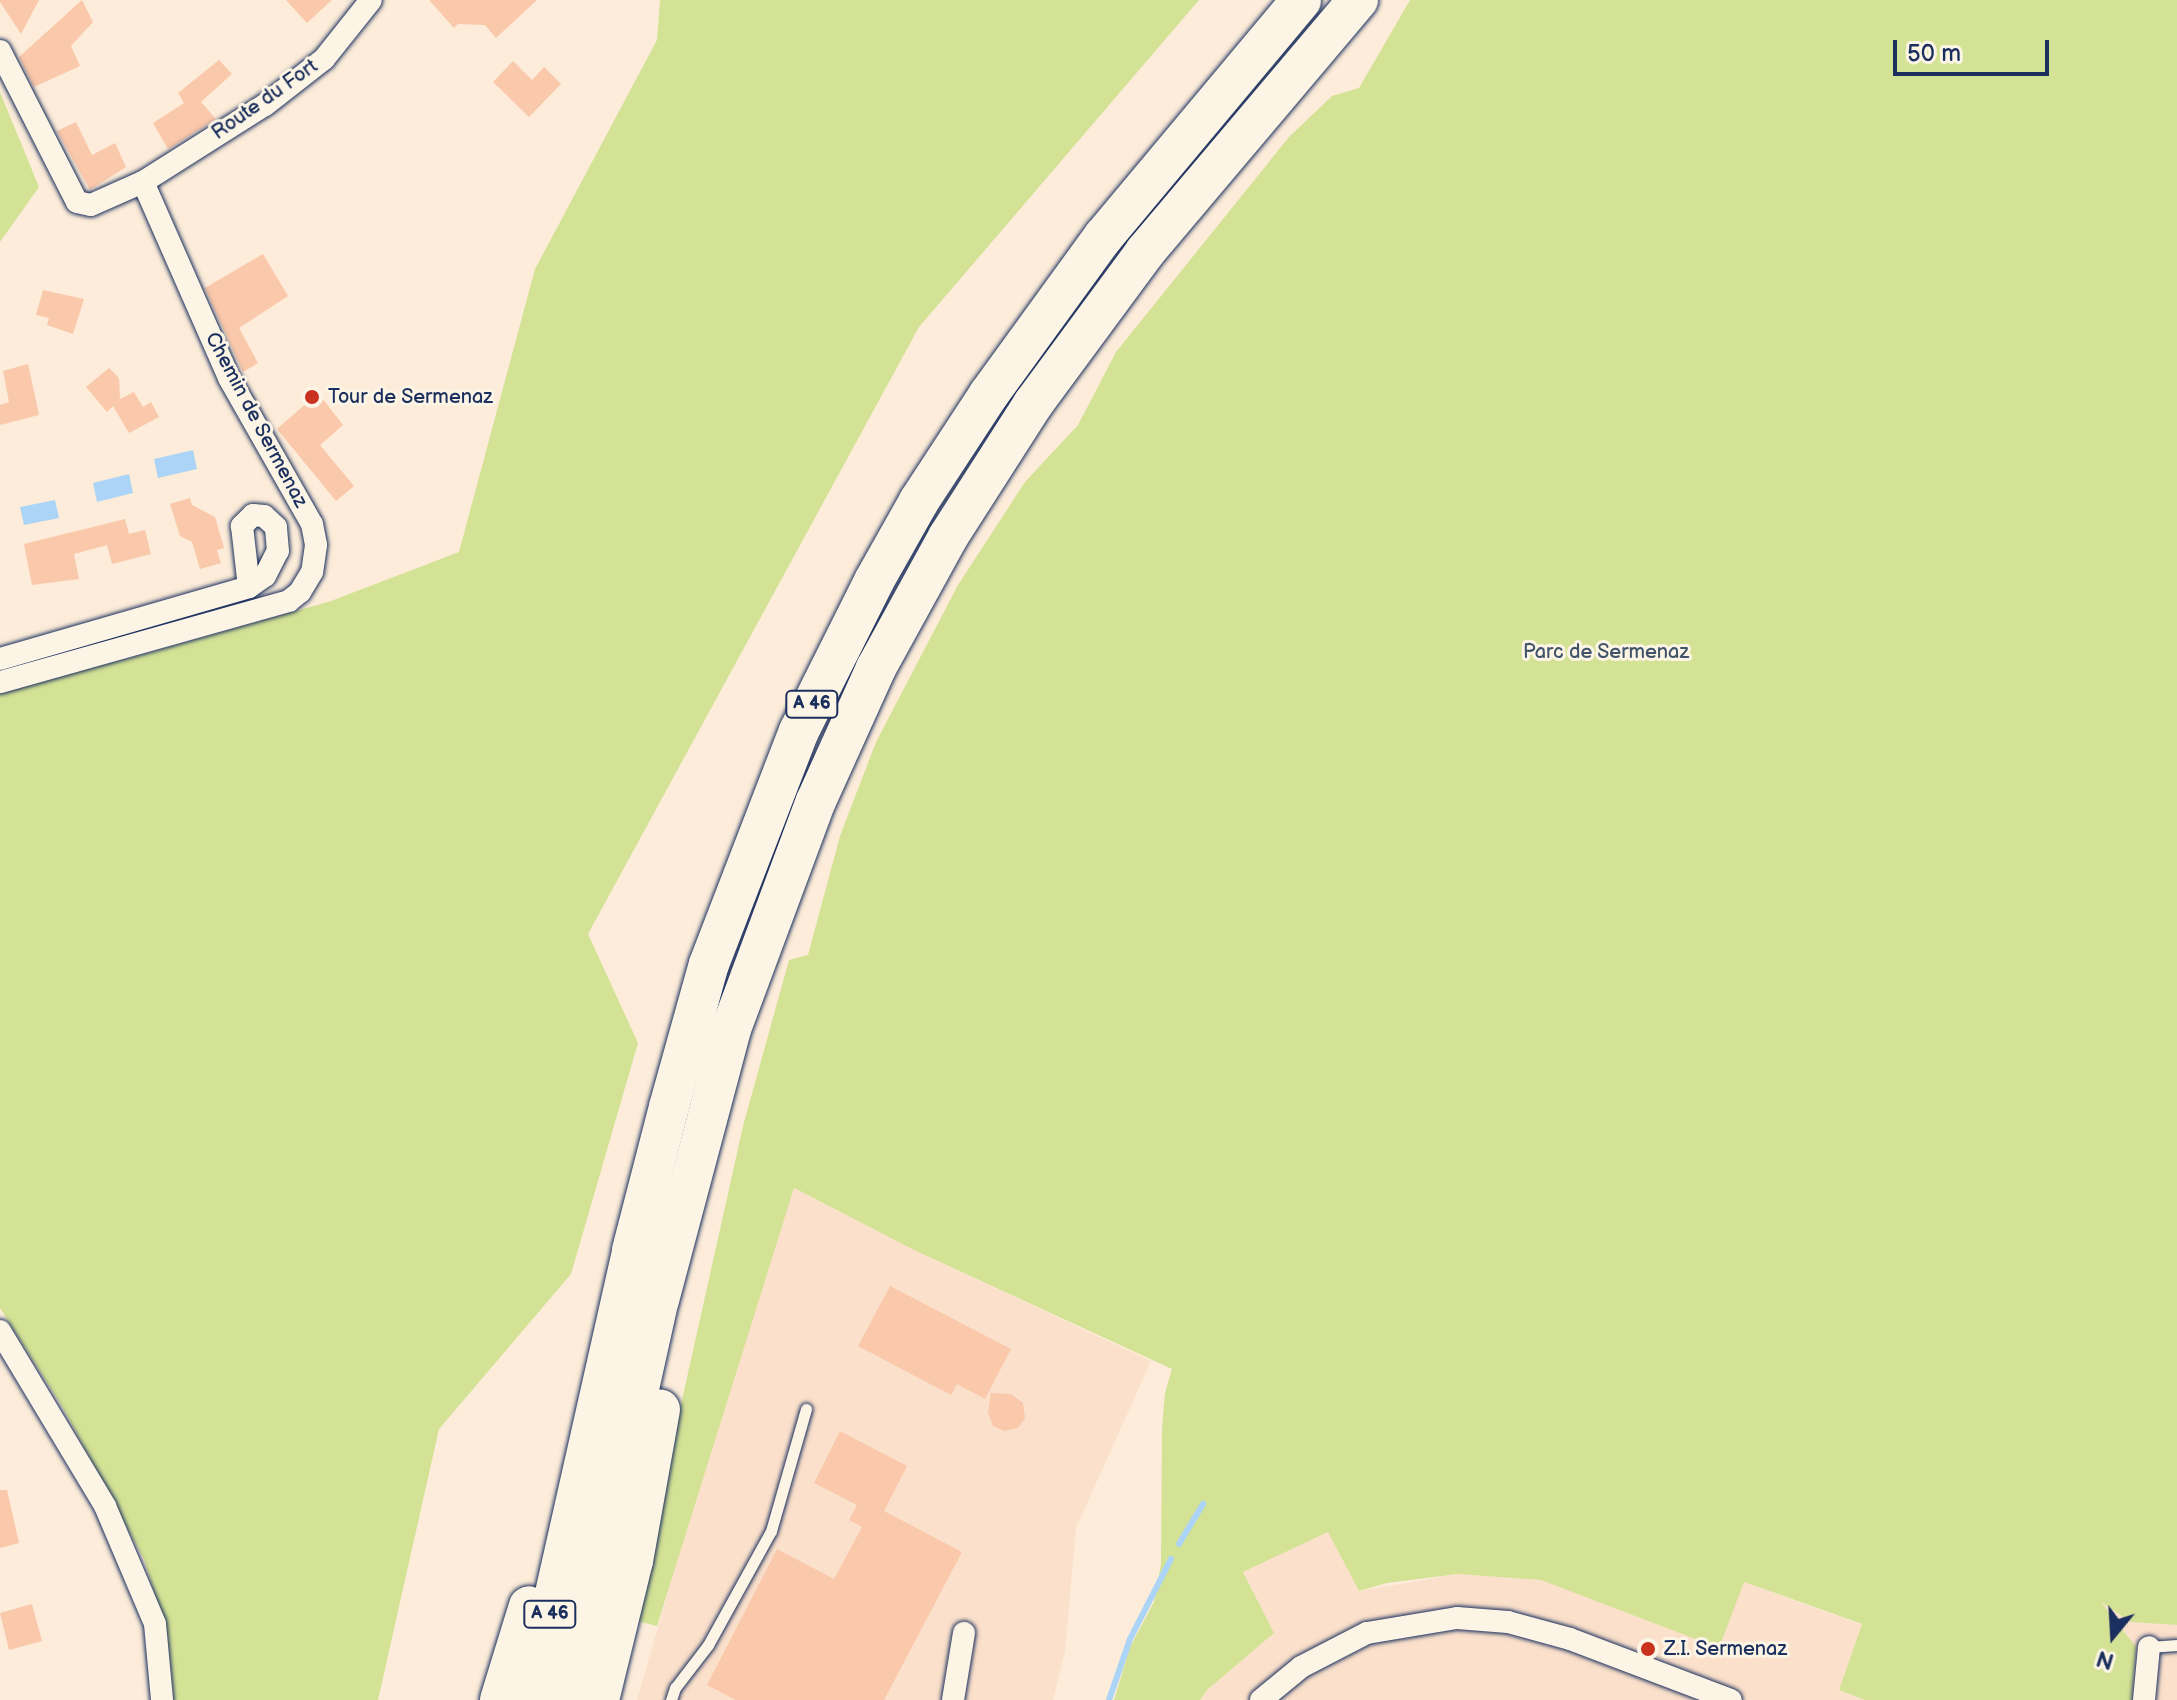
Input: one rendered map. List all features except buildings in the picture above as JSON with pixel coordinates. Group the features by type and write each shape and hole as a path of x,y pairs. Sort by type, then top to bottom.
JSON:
{"highway":[{"name":"A 46","path":"531,1700 632,1250 709,964 806,718 919,501 989,394 1104,236 1301,0"},
{"name":"A 46","path":"570,1700 638,1388 706,1113 731,1029 791,865 839,749 910,602 1033,404 1145,252 1358,0"},
{"path":"599,1700 633,1561 684,1287 791,865"},
{"path":"500,1700 523,1618 570,1527"}],"street":[{"name":"Route du Fort","path":"143,182 265,105 324,59 371,0"},
{"path":"0,51 77,202 91,205 143,182"},
{"name":"Chemin de Sermenaz","path":"0,682 275,606 300,592 316,561 312,524 229,378 143,182"},
{"path":"0,659 249,587"},
{"path":"0,1331 105,1506 155,1624 162,1700"},
{"path":"1261,1700 1301,1667 1367,1633 1457,1618 1508,1622 1570,1639 1731,1700"},
{"path":"953,1700 964,1633"},
{"path":"2144,1700 2149,1647"}],"lane":[{"path":"671,1700 675,1688 708,1645 771,1531 806,1409"},
{"path":"2149,1647 2177,1645"}],"shaded area":[{"path":"793,1188 914,1250 1151,1361 1076,1528 1065,1651 1053,1700 637,1700 698,1487"},
{"path":"1328,1531 1359,1591 1458,1574 1541,1580 1621,1610 1743,1582 1862,1625 1839,1690 1865,1700 1200,1700 1207,1690 1274,1633 1243,1572"},
{"path":"2098,1600 2177,1625 2177,1700 2132,1700 2136,1647"}],"green space":[{"path":"660,0 1199,0 919,327 588,934 638,1043 571,1274 439,1429 378,1700 174,1700 167,1634 144,1559 63,1408 0,1308 0,689 127,659 331,601 459,552 535,269 657,40"},
{"name":"Parc de Sermenaz","path":"1410,0 2177,0 2177,1625 2131,1622 2101,1602 2136,1647 2132,1700 1865,1700 1839,1690 1862,1624 1744,1582 1719,1648 1541,1580 1458,1574 1387,1583 1359,1591 1328,1532 1243,1572 1274,1633 1207,1690 1200,1700 1114,1700 1130,1647 1154,1602 1161,1564 1162,1429 1165,1393 1172,1369 914,1250 794,1188 657,1626 633,1620 743,1126 789,960 808,955 840,836 876,742 958,585 1025,482 1078,425 1116,352 1289,137 1332,96 1359,88"},
{"path":"0,92 39,187 0,242"}],"water":[{"path":"193,450 197,469 158,478 154,459"},
{"path":"129,474 133,493 97,502 93,483"},
{"path":"55,500 59,518 24,525 20,507"}],"waterway":[{"path":"1179,1544 1203,1504"},
{"path":"1109,1700 1130,1639 1171,1559"}],"place":[{"name":"Tour de Sermenaz","path":"312,397"},
{"name":"Z.I. Sermenaz","path":"1648,1649"}]}
